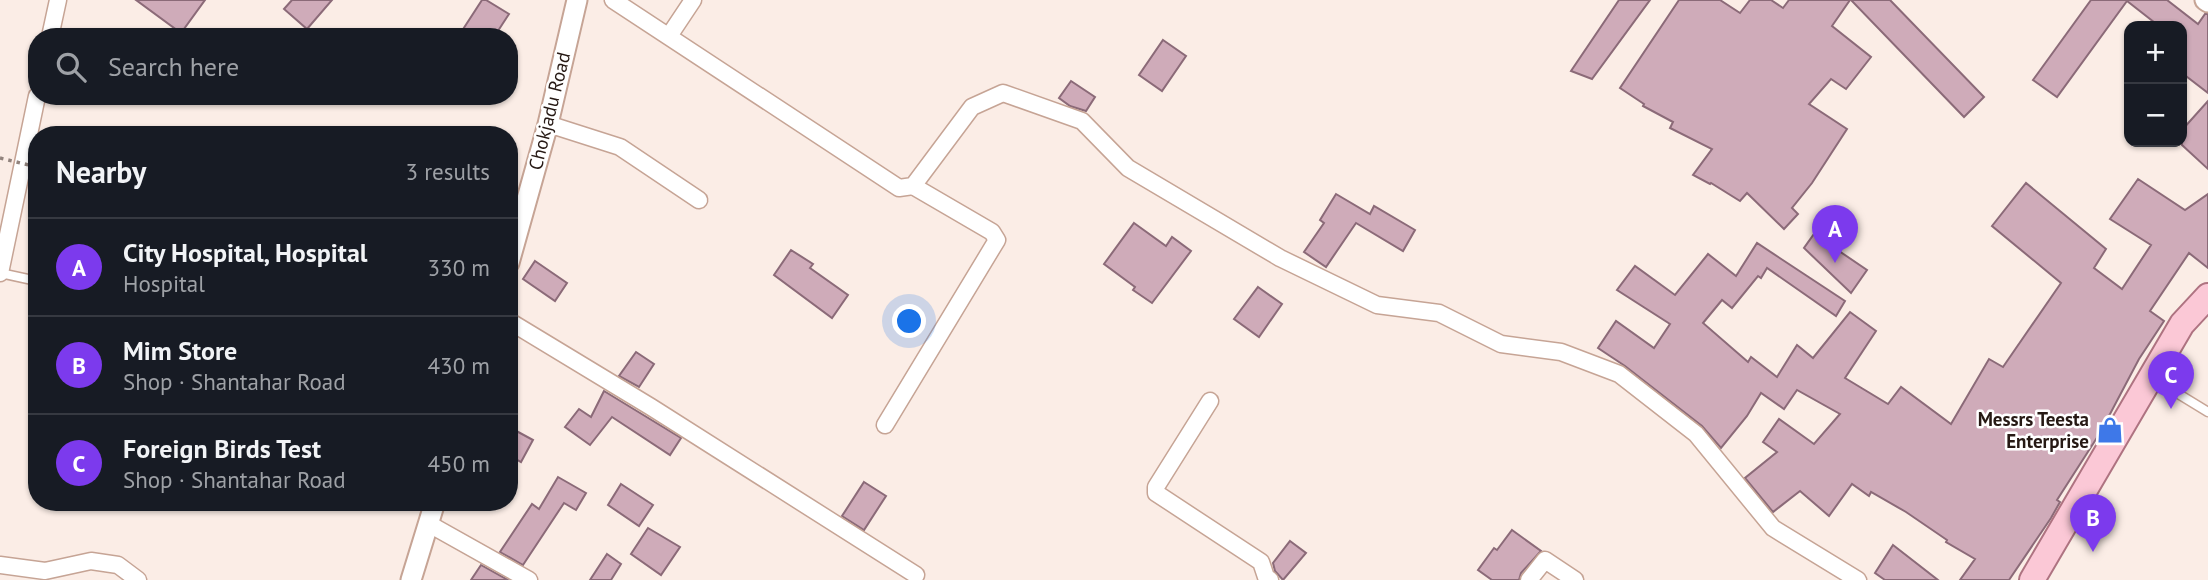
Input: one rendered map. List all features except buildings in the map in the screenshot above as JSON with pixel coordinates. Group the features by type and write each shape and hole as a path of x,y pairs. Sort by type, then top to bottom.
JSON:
{"main road":[{"path":"2034,579 2182,324 2208,296"}],"street":[{"path":"52,28 58,0"},
{"name":"Chokjadu Road","path":"518,231 548,124 577,0"},
{"path":"613,0 883,179 899,188 913,186 992,232 997,240 885,425"},
{"path":"669,36 693,0"},
{"path":"913,186 972,107 1003,93 1082,121 1128,168 1280,258 1377,305 1439,313 1501,344 1561,352 1619,374 1696,434 1773,528 1858,580"},
{"path":"31,126 35,105"},
{"path":"548,124 620,147 699,200"},
{"path":"0,273 28,139"},
{"path":"518,327 916,575"},
{"path":"1210,401 1156,487 1156,493 1261,562 1266,577 1270,580"},
{"path":"411,580 433,511"},
{"path":"429,524 529,580"},
{"path":"1529,580 1545,560 1575,580"},
{"path":"0,565 45,571 91,561 118,565 138,580"}],"lane":[{"path":"0,273 28,279"},
{"path":"2151,377 2208,412"}],"path":[{"path":"0,158 28,165"}],"place":[{"name":"City Hospital, Hospital","path":"1835,263"},
{"name":"Foreign Birds Test","path":"2171,409"},
{"name":"Messrs Teesta Enterprise","path":"2110,430"},
{"name":"Mim Store","path":"2093,552"}]}
